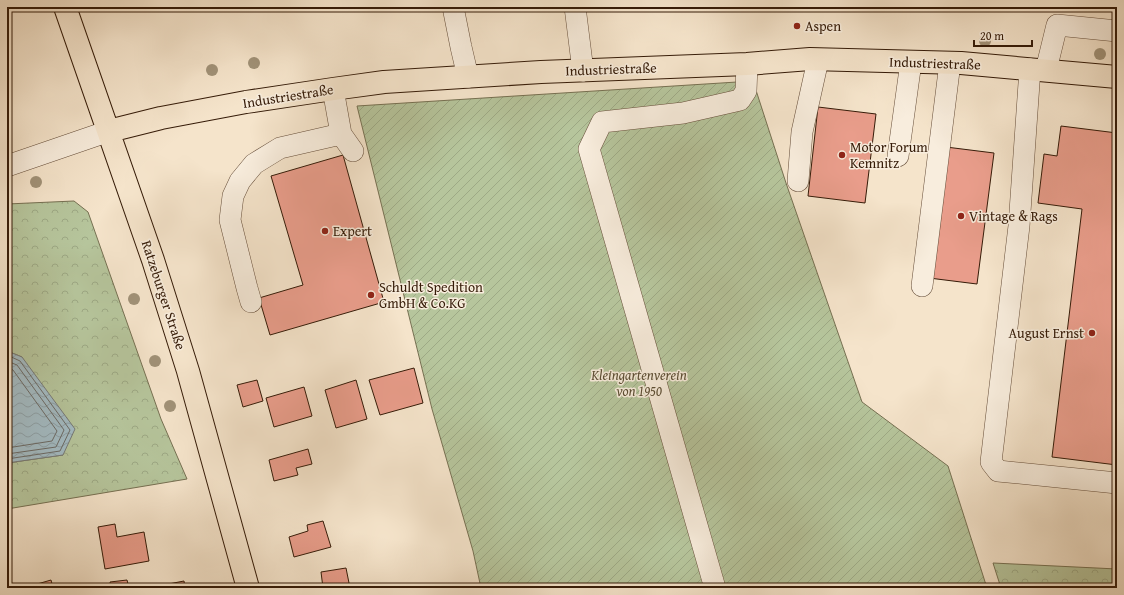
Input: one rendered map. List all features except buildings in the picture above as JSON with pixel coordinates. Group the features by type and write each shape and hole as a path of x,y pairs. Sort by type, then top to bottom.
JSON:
{"main road":[{"name":"Ratzeburger Straße","path":"65,7 153,260 188,371 248,588"},
{"name":"Industriestraße","path":"109,131 177,115 246,102 384,82 583,70 818,60 950,63 1117,77"}],"street":[{"path":"453,7 468,77"},
{"path":"575,7 583,70"},
{"path":"1117,31 1057,25 1038,70 991,462 998,471 1117,483"},
{"path":"798,181 802,132 818,60"},
{"path":"898,156 911,62"},
{"path":"922,286 950,63"},
{"path":"715,588 589,149 602,122 683,113 740,100 746,90 747,64"},
{"path":"333,89 341,134 353,152"},
{"path":"7,166 109,131"},
{"path":"251,302 230,220 233,196 240,181 254,164 280,148 341,134"}],"green space":[{"name":"Kleingartenverein von 1950","path":"753,81 786,183 862,402 948,466 987,588 481,588 473,551 432,409 357,106"},
{"path":"74,201 88,212 161,419 187,479 7,509 7,463 63,455 22,357 7,351 7,204"},
{"path":"993,563 1117,569 1117,588 1001,588"}],"water":[{"path":"7,351 22,357 75,429 63,455 7,463"}],"place":[{"name":"Aspen","path":"797,26"},
{"name":"Motor Forum Kemnitz","path":"842,155"},
{"name":"Vintage & Rags","path":"961,216"},
{"name":"Expert","path":"325,231"},
{"name":"Schuldt Spedition GmbH & Co.KG","path":"371,295"},
{"name":"August Ernst","path":"1092,333"}]}
